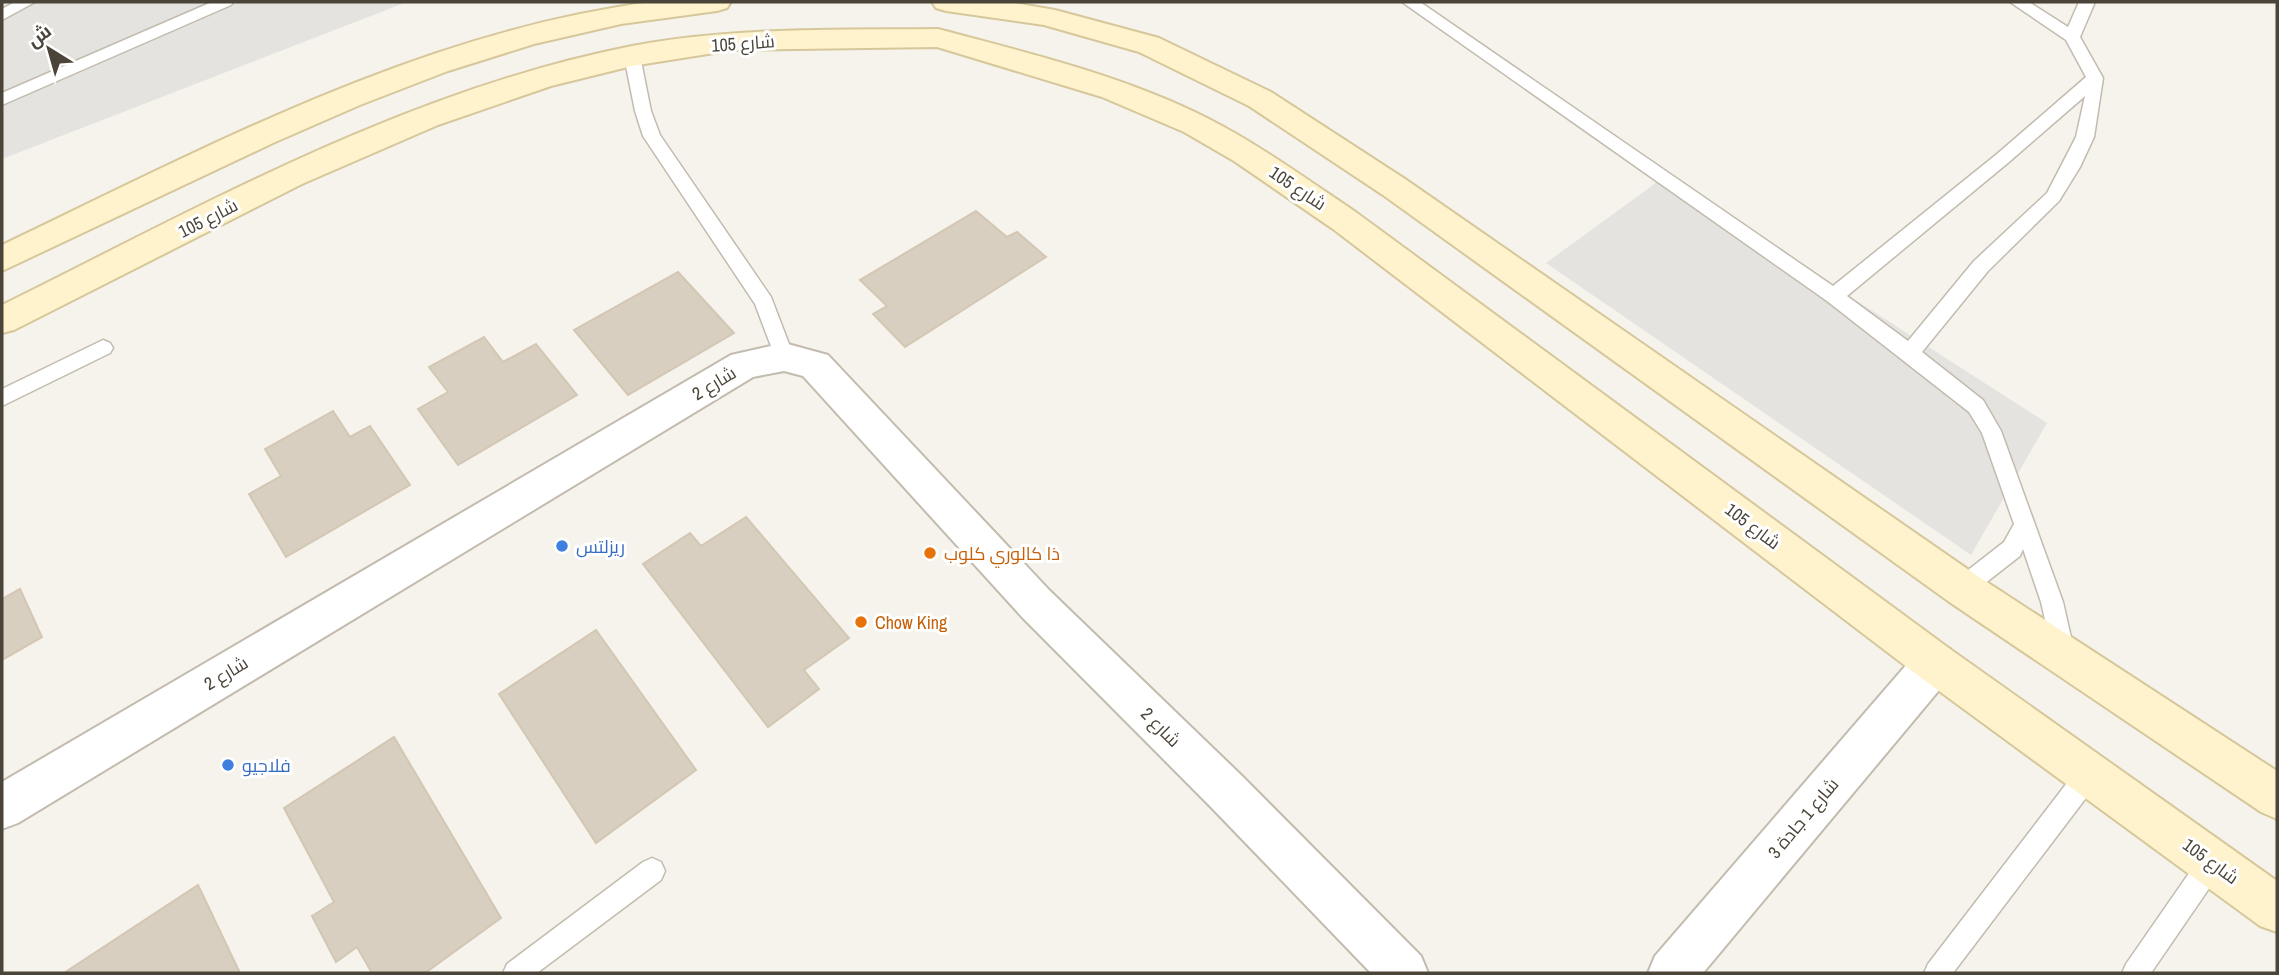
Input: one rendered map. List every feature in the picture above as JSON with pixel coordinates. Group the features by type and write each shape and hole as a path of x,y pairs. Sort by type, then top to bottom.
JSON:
{"street":[{"path":"2,258 319,109 413,70 539,31 616,15 717,2"},
{"path":"946,2 1045,16 1149,45 1260,99 1394,187 1962,588 2277,797"},
{"name":"شارع 105","path":"2,320 291,176 427,118 542,78 632,56 733,41 938,38 1113,90 1195,125 1245,153 1345,220 1935,663 2277,909"},
{"path":"1345,220 1346,207 1354,199 1366,193 1394,187"},
{"path":"116,204 140,205 159,213 163,229 154,246"},
{"name":"شارع 2","path":"2,807 744,365 784,357 815,365 1036,604 1226,791 1404,973"},
{"name":"شارع 1 جادة 3","path":"1672,973 1935,663"}],"lane":[{"path":"2,15 27,2"},
{"path":"2,99 225,2"},
{"path":"1410,2 1834,296 1976,406 1991,431 2025,524 2052,603 2064,655"},
{"path":"1910,353 1981,266 2053,197 2085,137 2095,78 2072,37 2018,2"},
{"path":"2072,37 2087,2"},
{"path":"632,56 643,111 652,136 764,302 784,357"},
{"path":"1834,296 2003,158 2095,78"},
{"path":"2,398 103,348"},
{"path":"1962,588 2012,549 2025,524"},
{"path":"1937,973 2090,774"},
{"path":"2135,973 2212,862"},
{"path":"516,973 652,871"}],"shaded area":[{"path":"2,2 407,2 2,159"},
{"path":"1664,177 2047,423 1971,555 1546,263"}],"building":[{"path":"976,211 1007,237 1017,232 1046,257 905,347 873,314 887,306 860,280"},
{"path":"678,272 734,333 628,395 574,330"},
{"path":"484,337 503,362 536,344 577,395 458,465 418,409 448,392 429,367"},
{"path":"333,411 350,437 370,426 410,485 286,557 249,494 281,476 265,449"},
{"path":"746,517 849,638 804,670 819,689 768,727 643,564 690,533 701,546"},
{"path":"20,589 42,637 2,660 2,599"},
{"path":"596,630 696,770 596,843 499,694"},
{"path":"394,737 501,918 425,973 372,973 357,947 336,962 312,916 334,902 284,808"},
{"path":"198,885 240,973 64,973"}],"place":[{"name":"ريزلتس","path":"562,546"},
{"name":"ذا كالوري كلوب","path":"930,553"},
{"name":"Chow King","path":"861,622"},
{"name":"فلاجيو","path":"228,765"}]}
